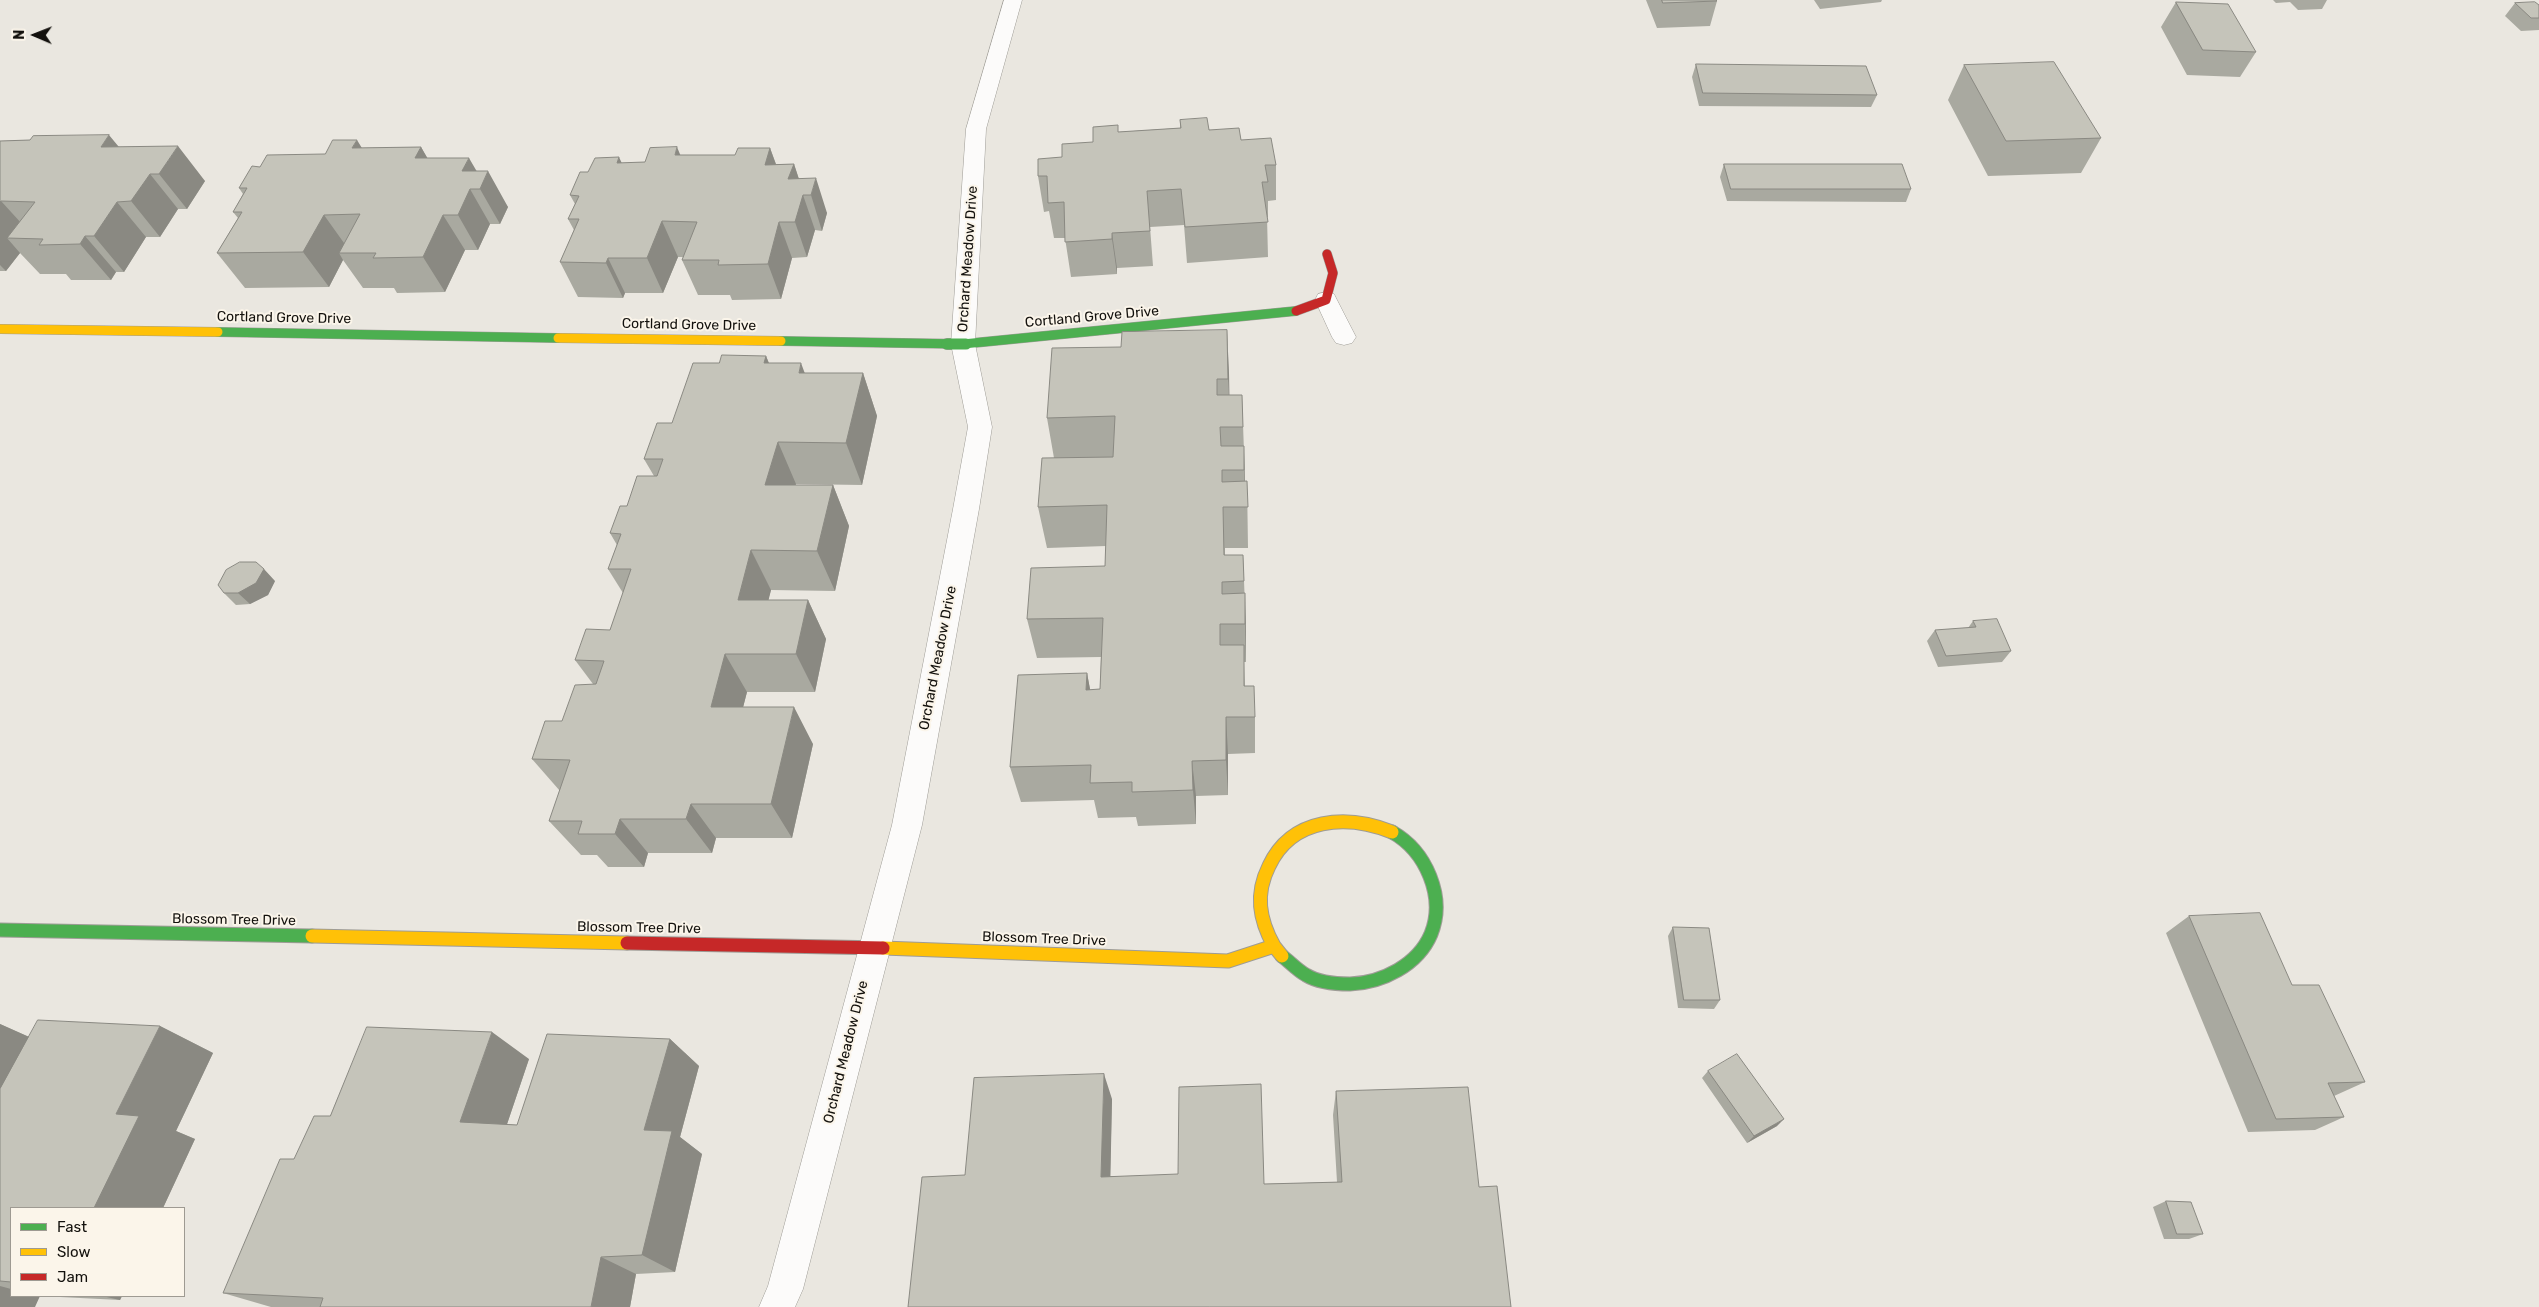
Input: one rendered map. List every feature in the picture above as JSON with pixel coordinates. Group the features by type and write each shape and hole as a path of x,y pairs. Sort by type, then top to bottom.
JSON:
{"street":[{"name":"Orchard Meadow Drive","path":"777,1307 786,1289 873,948 907,825 980,427 963,344 976,129 1013,0"},
{"path":"1327,254 1332,273 1326,300 1344,337"},
{"name":"Cortland Grove Drive","path":"0,329 963,344 1290,313 1326,300"},
{"path":"1336,819 1365,821 1393,831 1416,850 1431,874 1437,902 1433,930 1418,956 1395,974 1370,983 1343,985 1316,979 1292,965 1274,946 1261,920 1259,891 1267,864 1284,842 1308,826 1336,819"},
{"name":"Blossom Tree Drive","path":"0,930 873,948 1228,961 1274,946"}],"building":[{"path":"1662,0 1716,0 1717,1 1663,3"},
{"path":"2176,2 2228,4 2256,52 2203,50"},
{"path":"2535,2 2539,5 2539,18 2531,18 2515,3"},
{"path":"2054,62 2101,138 2006,141 1964,65"},
{"path":"1696,64 1866,66 1877,95 1703,93"},
{"path":"1207,118 1209,130 1239,128 1241,140 1271,138 1276,165 1265,165 1268,182 1262,182 1268,222 1185,227 1181,189 1147,191 1150,231 1112,233 1112,239 1065,242 1064,202 1048,203 1047,176 1038,176 1038,159 1062,157 1062,144 1093,142 1093,127 1118,125 1118,132 1181,128 1180,120"},
{"path":"109,135 101,147 178,146 159,174 150,174 131,201 117,202 94,236 85,236 80,244 39,245 43,239 7,238 35,202 0,202 0,141 30,140 33,136"},
{"path":"333,140 357,140 352,148 421,147 415,158 469,158 462,171 488,171 480,189 470,189 458,215 443,215 423,257 373,258 376,253 339,253 360,214 324,215 303,252 217,253 242,212 233,212 247,188 239,188 252,166 260,167 267,155 325,154"},
{"path":"677,147 675,155 735,155 738,148 770,148 765,165 794,164 788,179 816,178 811,195 803,195 795,222 779,222 768,264 718,265 719,260 682,260 697,222 662,221 647,258 608,258 606,263 560,262 579,219 568,219 579,196 570,195 580,172 588,172 595,158 619,157 617,163 645,162 650,148"},
{"path":"1724,164 1902,164 1911,189 1731,189"},
{"path":"1227,330 1228,379 1217,379 1217,395 1242,395 1243,427 1220,427 1221,446 1244,446 1244,470 1222,470 1222,482 1247,481 1248,507 1223,507 1224,555 1243,555 1244,581 1222,582 1222,594 1245,593 1245,624 1220,624 1220,645 1244,645 1244,686 1254,686 1255,717 1226,717 1226,760 1192,761 1193,790 1132,792 1132,782 1090,783 1091,765 1010,767 1018,675 1087,673 1086,690 1100,689 1103,618 1027,619 1031,568 1105,566 1107,505 1038,507 1042,458 1113,457 1115,416 1047,418 1052,348 1121,347 1122,332"},
{"path":"722,355 766,356 764,363 801,363 799,373 863,373 846,443 778,442 765,485 833,485 817,551 751,550 738,600 808,600 796,654 725,654 711,707 794,707 771,804 691,804 686,819 620,819 615,834 578,834 582,821 549,821 570,760 532,759 545,721 562,721 575,685 596,684 604,661 575,660 586,629 610,630 631,569 608,569 621,534 610,533 620,506 627,506 637,476 657,476 663,459 644,459 657,423 672,423 693,363 719,363"},
{"path":"240,562 256,562 264,569 256,583 238,593 224,593 218,585 226,570"},
{"path":"1997,619 2011,651 1946,656 1935,630 1976,627 1973,621"},
{"path":"2260,913 2292,985 2319,985 2365,1082 2328,1083 2344,1117 2276,1119 2189,916"},
{"path":"1673,927 1709,928 1720,1000 1684,1000"},
{"path":"38,1020 160,1026 116,1114 139,1116 94,1207 10,1207 10,1282 0,1281 0,1089"},
{"path":"367,1027 492,1032 460,1122 517,1125 547,1034 670,1039 644,1130 672,1131 642,1255 601,1257 591,1307 320,1307 323,1298 223,1293 280,1159 294,1159 314,1116 330,1116"},
{"path":"1737,1054 1784,1119 1754,1136 1708,1071"},
{"path":"1104,1074 1101,1177 1178,1174 1179,1087 1261,1084 1264,1184 1342,1182 1336,1091 1468,1087 1479,1187 1497,1186 1511,1307 908,1307 922,1177 965,1175 974,1078"},
{"path":"2166,1201 2191,1202 2203,1234 2177,1234"}],"traffic: fast":[{"path":"781,341 963,344 1296,311"},
{"path":"218,332 558,338"},
{"path":"1282,956 1307,976 1335,985 1364,984 1392,974 1415,957 1431,934 1436,905 1429,873 1422,860 1410,844 1392,832"},
{"path":"0,930 312,936"}],"traffic: slow":[{"path":"0,329 218,332"},
{"path":"558,338 781,341"},
{"path":"1274,946 1262,922 1259,906 1260,893 1272,858 1287,840 1300,831 1314,825 1330,822 1362,822 1392,832"},
{"path":"312,936 627,943"},
{"path":"883,948 1228,961 1274,946 1282,956"}],"traffic: jam":[{"path":"1296,311 1326,300 1333,273 1327,254"},
{"path":"627,943 883,948"}]}
